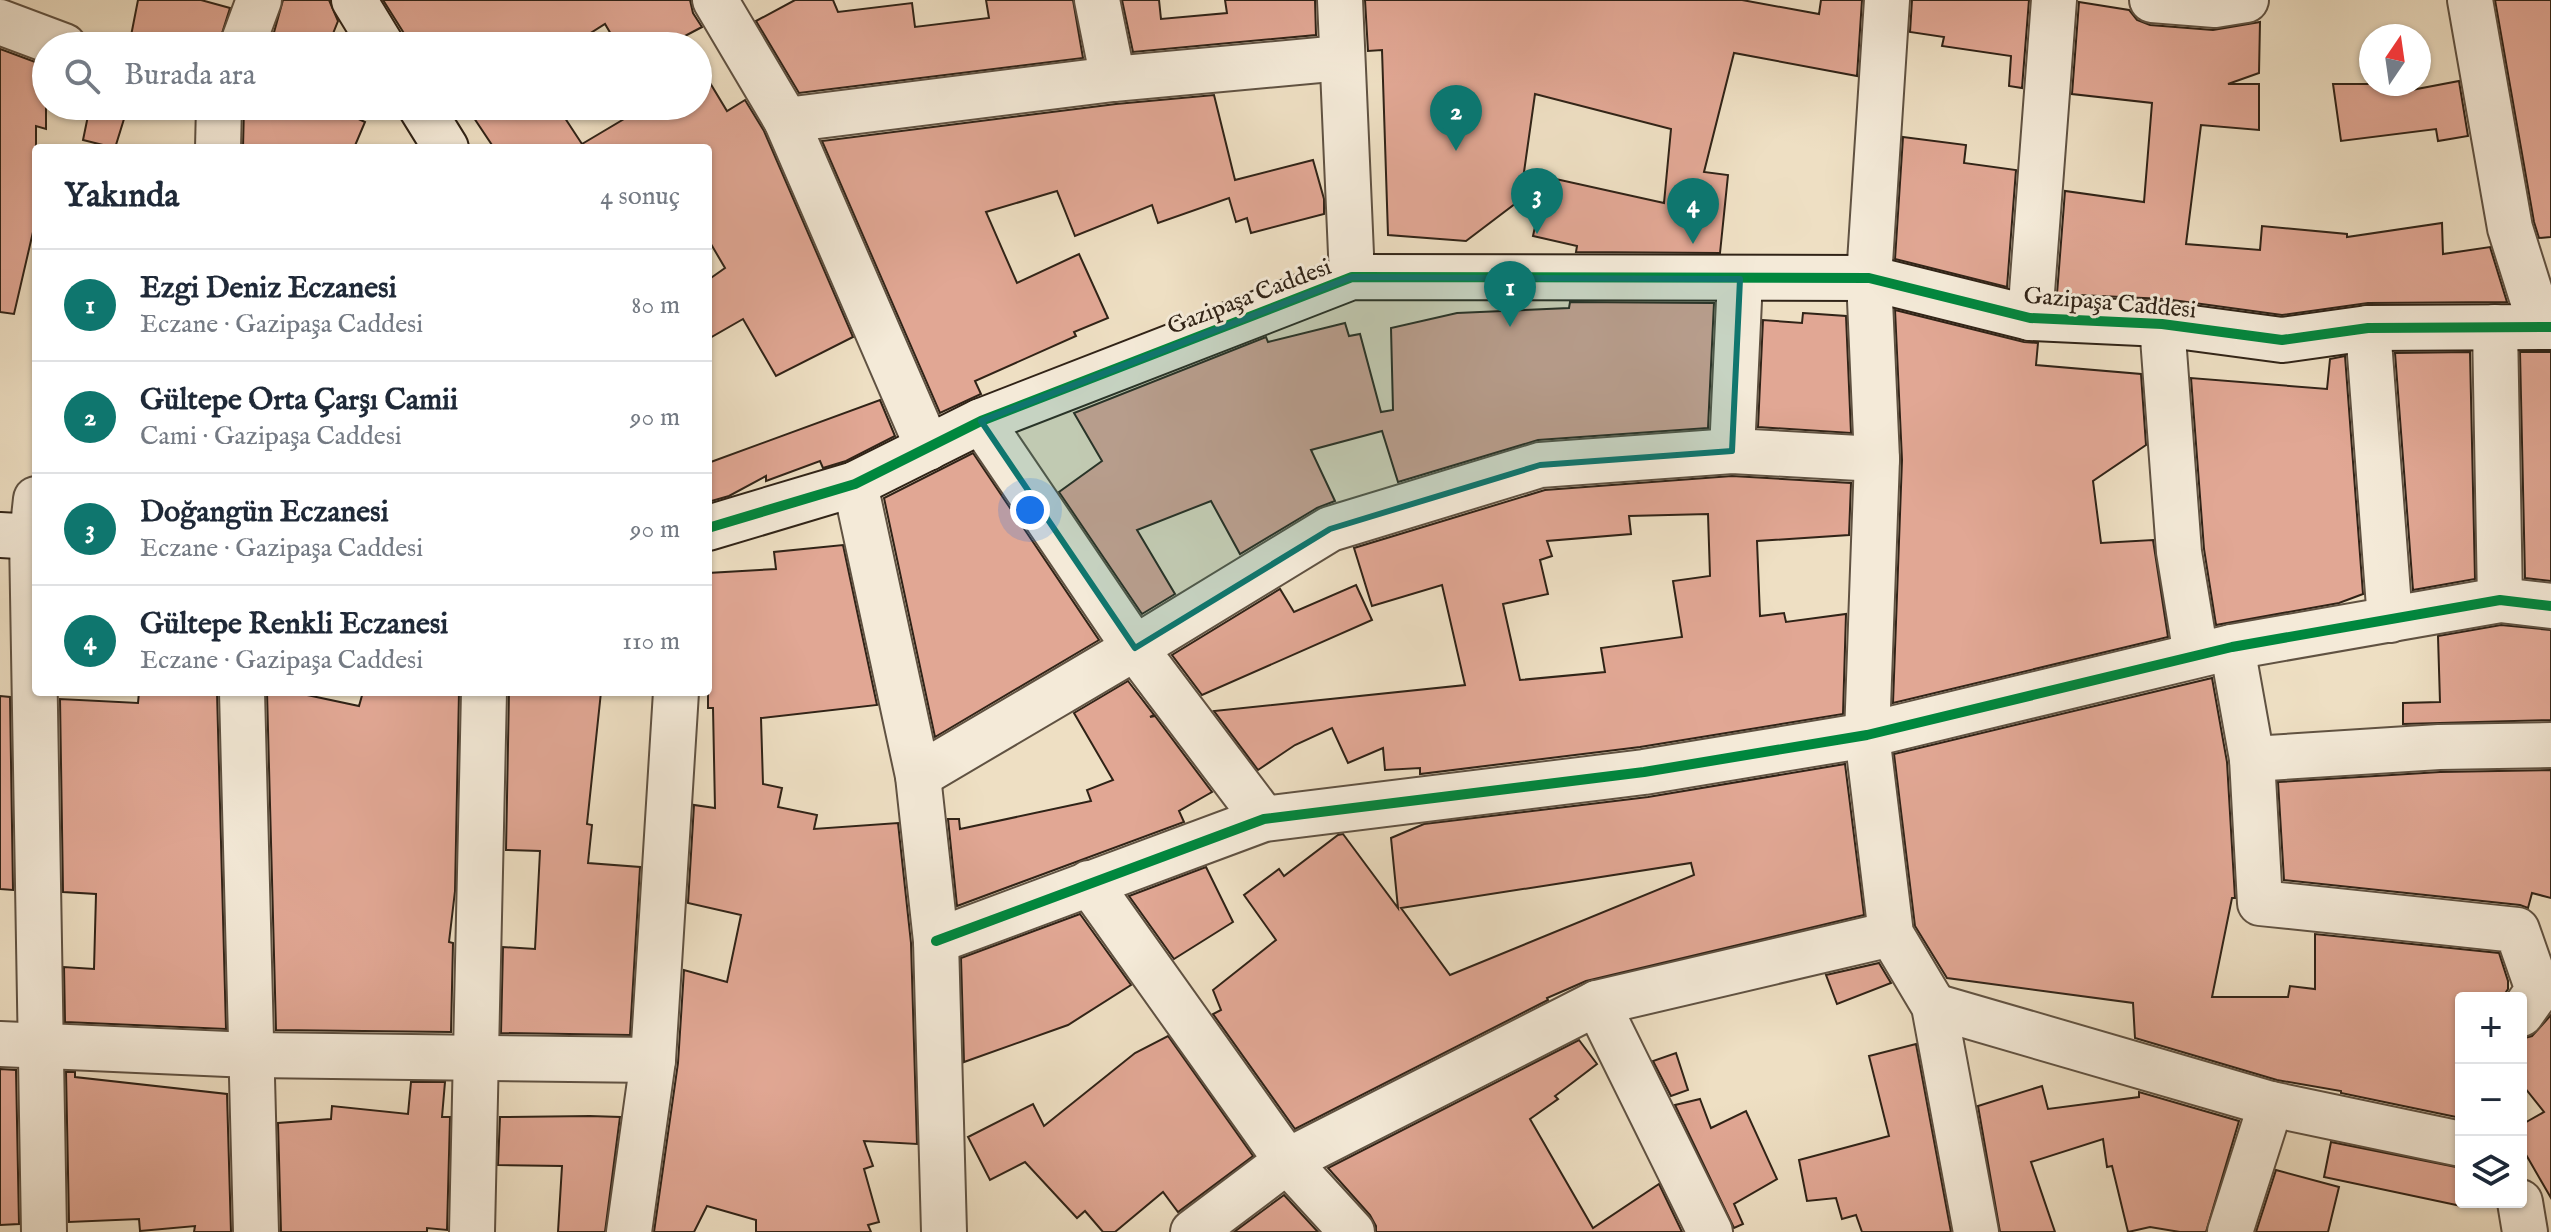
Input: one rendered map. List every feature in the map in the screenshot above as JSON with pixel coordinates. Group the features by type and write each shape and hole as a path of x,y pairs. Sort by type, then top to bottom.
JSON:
{"street":[{"path":"247,32 259,0"},
{"path":"354,0 373,32"},
{"path":"715,0 786,120 928,448"},
{"path":"1097,0 1113,79"},
{"path":"1340,0 1352,277"},
{"path":"1887,0 1869,278 1877,459 1867,735 1891,934 1934,1006 1976,1232"},
{"path":"2030,318 2054,0"},
{"path":"2152,0 2215,5 2246,0"},
{"path":"2470,0 2510,228 2546,327"},
{"path":"0,22 32,34"},
{"path":"786,120 1113,79 1341,58"},
{"path":"218,144 219,120"},
{"path":"429,120 444,144"},
{"name":"Gazipaşa Caddesi","path":"712,527 855,484 981,421 1352,277 1869,278 2030,318 2162,324 2282,340 2368,328 2546,327"},
{"path":"1732,451 1740,279"},
{"path":"2162,324 2179,552 2252,759 2260,903 2517,930 2537,1004"},
{"path":"2495,327 2500,600"},
{"path":"2368,328 2390,620"},
{"path":"981,421 1135,648 1264,819"},
{"path":"918,776 1330,529 1540,465 1732,451 1877,459"},
{"path":"855,484 918,776 936,941 944,1232"},
{"path":"26,527 20,1044 44,1232"},
{"path":"936,941 1264,819 1644,772 1867,735 2214,651 2500,600 2551,606"},
{"path":"242,696 256,1232"},
{"path":"472,1232 484,696"},
{"path":"629,1232 653,1060 676,696"},
{"path":"2252,759 2439,747 2551,745"},
{"path":"1089,883 1287,1161 1352,1232"},
{"path":"1193,1232 1287,1161 1597,1003 1891,934"},
{"path":"1597,1003 1710,1232"},
{"path":"1934,1006 2271,1104 2455,1143"},
{"path":"20,1044 250,1055 653,1060"},
{"path":"2230,1232 2271,1104"},
{"path":"2521,1208 2525,1232"}],"highlighted area":[{"path":"1352,277 1740,279 1732,451 1540,465 1330,529 1135,648 981,421"}],"building":[{"path":"138,0 201,0 230,8 222,32 132,32"},
{"path":"283,0 329,0 338,21 334,32 274,32"},
{"path":"383,0 690,0 693,13 702,27 692,32 610,32 605,24 592,32 403,32"},
{"path":"795,0 833,0 838,12 912,3 915,27 989,18 986,0 1073,0 1083,58 799,93 756,21"},
{"path":"1122,0 1159,0 1161,19 1227,13 1225,0 1315,0 1316,35 1133,52"},
{"path":"1365,0 1742,0 1819,14 1821,0 1862,0 1857,76 1734,53 1704,172 1728,175 1720,253 1576,252 1577,246 1533,236 1545,181 1466,241 1388,235 1382,50 1368,51","holes":["1535,94 1671,129 1664,203 1524,172"]},
{"path":"1912,0 2029,0 2022,88 2009,86 2011,56 1942,46 1944,37 1910,32"},
{"path":"2495,0 2551,0 2551,237 2539,238 2534,222"},
{"path":"2079,2 2129,10 2137,20 2150,25 2213,30 2260,22 2259,73 2228,84 2259,84 2259,130 2201,125 2186,244 2260,250 2262,226 2347,234 2347,237 2442,223 2443,254 2490,247 2507,302 2368,303 2282,315 2165,299 2057,294 2065,191 2144,202 2152,103 2072,94"},
{"path":"0,49 32,61 32,120 46,120 46,129 36,126 36,144 32,144 32,236 14,314 0,312"},
{"path":"2459,81 2468,136 2438,141 2436,129 2341,141 2333,84 2359,84 2359,96 2431,96 2431,86"},
{"path":"712,86 727,111 745,100 764,131 853,337 776,376 743,319 712,337 712,277 725,268 712,246 712,144 582,144 622,120 712,120"},
{"path":"1214,95 1235,180 1313,160 1324,199 1324,214 1251,233 1247,218 1236,222 1229,198 1158,223 1152,205 1075,236 1057,191 986,212 1017,283 1079,254 1108,318 1074,332 1076,336 975,381 981,394 940,413 822,141 1116,104"},
{"path":"87,120 124,120 116,144 83,140"},
{"path":"244,120 365,122 356,144 243,144"},
{"path":"475,120 566,120 582,144 491,144"},
{"path":"1903,137 1966,145 1964,163 2016,170 2007,287 1895,259"},
{"path":"1570,302 1714,303 1708,428 1538,440 1398,482 1382,431 1311,450 1335,501 1317,508 1240,554 1211,501 1137,530 1175,594 1142,614 1059,492 1102,461 1074,413 1266,337 1268,342 1345,323 1349,336 1360,334 1381,412 1393,410 1391,328 1457,313 1569,308"},
{"path":"1895,310 2038,343 2036,365 2141,374 2146,445 2093,481 2101,543 2153,540 2168,637 1893,703 1902,460"},
{"path":"1803,313 1846,316 1851,433 1758,427 1763,320 1802,323"},
{"path":"2470,352 2475,579 2413,590 2395,353"},
{"path":"2520,352 2551,352 2551,581 2525,578"},
{"path":"2345,356 2363,594 2339,603 2216,625 2204,549 2191,378 2327,389 2330,359"},
{"path":"880,400 895,436 846,461 823,468 820,461 766,481 766,476 729,496 712,501 712,462"},
{"path":"973,453 1099,640 935,737 884,498"},
{"path":"1732,476 1851,483 1849,535 1757,541 1760,616 1784,613 1786,622 1846,614 1843,714 1640,747 1420,774 1420,768 1385,770 1383,748 1348,763 1332,728 1295,745 1258,770 1214,711 1465,685 1442,585 1372,606 1354,548 1545,490","holes":["1708,514 1710,576 1673,581 1682,637 1601,648 1605,672 1520,680 1503,604 1548,594 1540,560 1552,556 1547,541 1631,534 1629,516"]},
{"path":"843,545 877,705 761,718 763,784 782,788 778,807 817,815 814,829 898,823 911,943 917,1144 864,1141 873,1166 864,1169 879,1222 868,1225 871,1232 756,1232 756,1220 707,1206 694,1232 654,1232 678,1063 684,970 727,982 741,915 688,903 694,805 715,808 713,708 708,708 708,696 712,696 712,573 776,569 774,552"},
{"path":"1356,585 1372,620 1202,695 1172,655 1280,589 1294,612"},
{"path":"2501,625 2551,630 2551,720 2403,724 2403,703 2440,702 2438,636"},
{"path":"2212,678 2227,762 2235,898 2232,898 2212,997 2288,997 2290,986 2315,989 2315,934 2499,953 2508,981 2506,992 2455,992 2455,1117 2277,1080 2135,1038 2133,1003 1947,978 1915,926 1894,754"},
{"path":"1128,681 1154,715 1150,717 1155,716 1212,792 1179,811 1184,822 957,906 948,819 959,819 960,829 1091,801 1087,790 1113,780 1074,713"},
{"path":"0,696 10,697 13,890 0,889"},
{"path":"139,696 217,696 226,1029 65,1022 64,967 94,969 96,894 63,892 60,699 138,703"},
{"path":"267,696 312,696 359,706 362,696 459,696 455,891 449,942 453,943 451,1032 276,1030"},
{"path":"509,696 601,696 587,824 592,825 588,863 640,867 630,1035 501,1033 503,947 535,949 540,851 506,850"},
{"path":"1845,764 1864,915 1586,981 1547,998 1295,1129 1213,1014 1221,1010 1213,990 1276,940 1244,895 1279,869 1284,876 1338,835 1343,834 1398,908 1391,838 1424,824 1648,797","holes":["1691,863 1694,875 1450,975 1401,908"]},
{"path":"2551,770 2551,898 2532,893 2528,908 2284,880 2278,782 2440,772"},
{"path":"1206,867 1233,922 1174,959 1129,896"},
{"path":"1080,914 1131,985 1068,1025 964,1062 961,958"},
{"path":"1879,963 1891,983 1837,1004 1826,975"},
{"path":"2551,1015 2551,1198 2527,1156 2527,1122 2544,1112 2527,1091 2527,1037 2532,1036"},
{"path":"1168,1036 1253,1156 1178,1212 1163,1192 1115,1232 1103,1232 1085,1211 1077,1218 1025,1162 990,1180 968,1137 1033,1104 1044,1126 1135,1053"},
{"path":"1579,1040 1597,1064 1530,1119 1593,1228 1659,1184 1682,1232 1376,1232 1370,1215 1328,1168"},
{"path":"1916,1044 1951,1232 1862,1232 1856,1215 1842,1219 1836,1198 1807,1201 1799,1160 1889,1136 1869,1056"},
{"path":"1676,1053 1688,1090 1671,1096 1653,1061"},
{"path":"0,1069 16,1070 19,1224 0,1225"},
{"path":"66,1072 75,1072 75,1077 227,1094 231,1232 194,1232 195,1226 140,1231 139,1219 69,1222"},
{"path":"411,1082 445,1082 442,1117 450,1117 447,1230 281,1232 278,1123 331,1119 332,1106 408,1114"},
{"path":"2042,1086 2048,1109 2139,1097 2139,1092 2239,1121 2206,1232 2150,1227 2128,1232 2112,1166 2107,1167 2103,1139 2031,1162 2055,1232 2000,1232 1978,1106"},
{"path":"1700,1099 1711,1128 1746,1111 1777,1179 1734,1204 1743,1224 1734,1228 1675,1105"},
{"path":"500,1117 620,1117 605,1232 558,1232 562,1166 498,1165"},
{"path":"2331,1142 2455,1167 2455,1205 2324,1177"},
{"path":"2276,1170 2339,1187 2328,1232 2256,1232"},
{"path":"1284,1195 1318,1232 1234,1232"}],"cycle path":[{"path":"712,527 855,484 981,421 1352,277 1869,278 2030,318 2162,324 2282,340 2368,328 2551,327"},
{"path":"936,941 1264,819 1644,772 1867,735 2232,647 2500,600 2551,606"}],"place":[{"name":"Gültepe Orta Çarşı Camii","path":"1456,151"},
{"name":"Doğangün Eczanesi","path":"1537,234"},
{"name":"Gültepe Renkli Eczanesi","path":"1693,244"},
{"name":"Ezgi Deniz Eczanesi","path":"1510,327"}]}
